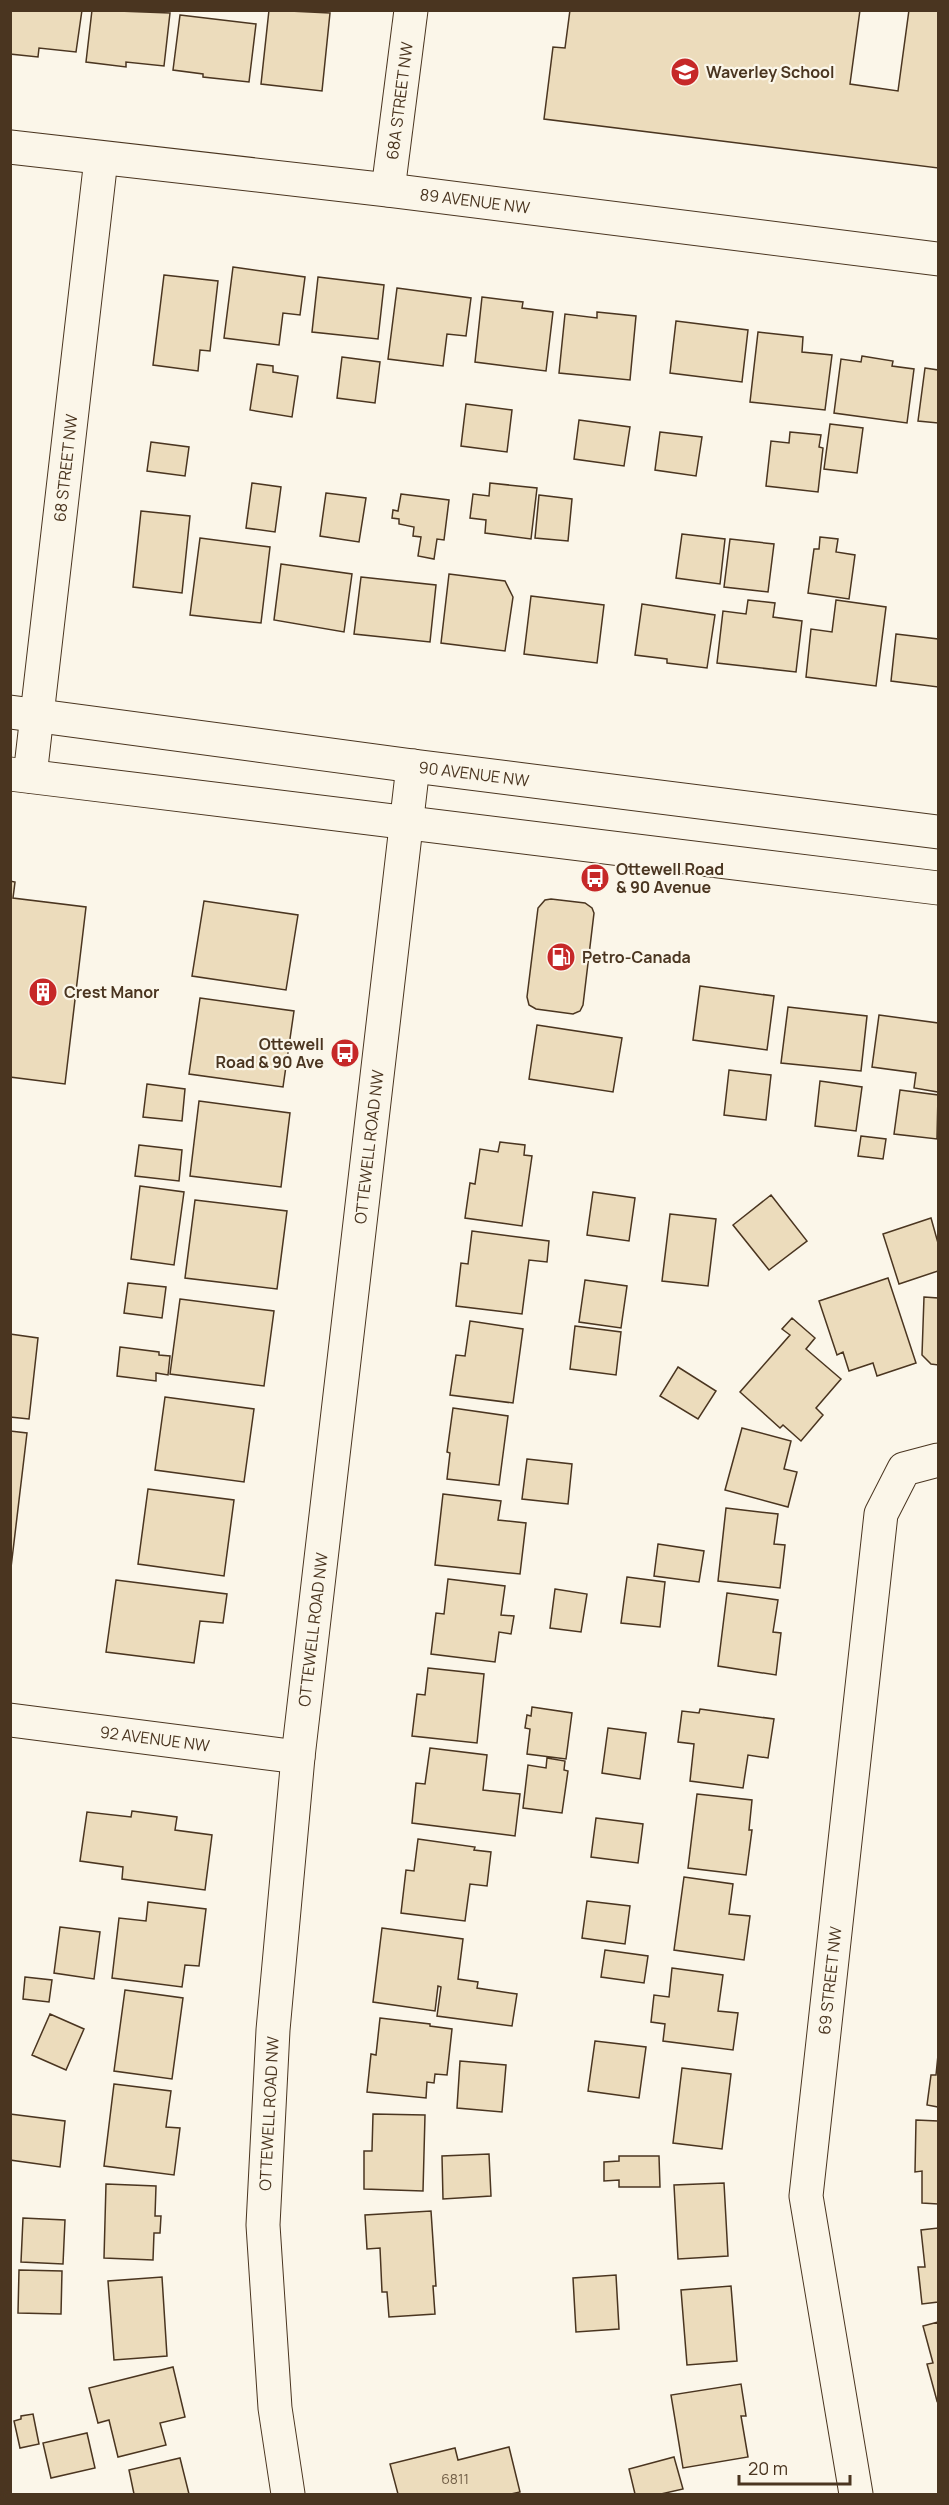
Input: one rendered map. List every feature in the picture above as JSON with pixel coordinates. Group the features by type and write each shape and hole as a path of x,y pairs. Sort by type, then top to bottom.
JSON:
{"street":[{"name":"68A STREET NW","path":"388,190 411,10"},
{"name":"89 AVENUE NW","path":"10,147 388,190 939,259"},
{"name":"68 STREET NW","path":"20,775 24,714 100,159"},
{"name":"90 AVENUE NW","path":"24,714 413,766 939,832"},
{"name":"OTTEWELL ROAD NW","path":"288,2494 274,2408 263,2225 273,2030 298,1757 413,766"},
{"path":"20,775 939,888"},
{"name":"69 STREET NW","path":"856,2494 806,2196 881,1514 904,1469 939,1460"},
{"name":"92 AVENUE NW","path":"10,1720 298,1757"}],"building":[{"path":"10,10 82,10 76,52 39,48 38,57 10,54"},
{"path":"92,10 170,13 164,66 126,62 126,67 86,62"},
{"path":"269,10 330,13 322,91 261,84"},
{"path":"570,10 860,10 850,84 898,91 909,10 938,10 938,168 544,119 553,47 565,48"},
{"path":"180,15 256,24 249,82 203,77 203,74 173,70"},
{"path":"233,267 305,277 300,315 283,313 279,345 224,338"},
{"path":"164,275 218,281 210,351 200,350 198,371 153,365"},
{"path":"318,277 384,285 378,339 312,332"},
{"path":"397,288 471,298 466,336 447,334 443,366 388,359"},
{"path":"482,297 523,302 522,308 553,312 546,371 475,362"},
{"path":"597,312 636,316 630,380 559,373 565,314 597,318"},
{"path":"676,321 748,330 742,382 670,373"},
{"path":"758,332 803,337 802,352 832,355 825,410 750,402"},
{"path":"862,356 893,361 892,366 914,369 907,423 834,413 841,359 861,362"},
{"path":"342,357 380,362 375,403 337,398"},
{"path":"257,364 273,366 273,372 298,376 292,417 250,410"},
{"path":"925,368 938,370 938,423 918,421"},
{"path":"466,404 512,410 507,452 461,446"},
{"path":"579,420 630,427 624,466 574,459"},
{"path":"830,424 863,428 857,473 824,469"},
{"path":"660,432 702,437 696,476 655,470"},
{"path":"790,432 821,435 819,447 823,448 818,492 766,486 771,441 789,443"},
{"path":"151,442 189,447 185,476 147,471"},
{"path":"252,483 281,487 275,532 246,528"},
{"path":"490,483 537,488 531,539 485,533 486,520 470,518 473,494 489,496"},
{"path":"326,493 366,498 359,542 320,536"},
{"path":"401,494 449,500 444,540 437,539 434,559 418,556 421,537 413,536 414,527 399,524 399,519 392,518 393,510 398,511"},
{"path":"539,495 572,499 568,541 535,538"},
{"path":"141,511 190,516 182,593 133,587"},
{"path":"682,534 725,539 720,584 676,578"},
{"path":"820,537 838,539 836,552 855,555 849,599 808,593 814,549 819,549"},
{"path":"200,538 270,547 261,623 190,615"},
{"path":"730,539 774,544 768,592 724,587"},
{"path":"281,564 352,574 344,632 274,620"},
{"path":"449,574 505,581 513,597 505,651 441,643"},
{"path":"361,577 436,585 430,642 354,634"},
{"path":"531,596 604,605 597,663 524,654"},
{"path":"748,600 775,603 773,617 802,621 796,672 717,663 723,611 746,614"},
{"path":"836,600 886,607 876,686 806,677 811,629 832,632"},
{"path":"642,604 715,615 707,668 667,663 667,659 635,655"},
{"path":"896,634 938,639 938,687 891,681"},
{"name":"Crest Manor","path":"10,881 15,882 13,898 86,907 65,1084 10,1077"},
{"name":"Petro-Canada","path":"545,900 585,903 592,908 594,913 583,1005 580,1011 573,1014 536,1009 529,1005 527,997 538,908"},
{"path":"204,901 298,915 286,990 192,976"},
{"path":"700,986 774,996 767,1050 693,1040"},
{"path":"200,998 294,1011 283,1087 189,1074"},
{"path":"788,1007 867,1016 861,1071 781,1063"},
{"path":"879,1015 938,1023 938,1092 914,1088 916,1073 872,1067"},
{"path":"537,1025 622,1038 613,1092 529,1079"},
{"path":"729,1070 771,1075 766,1120 724,1115"},
{"path":"820,1081 862,1087 856,1131 815,1126"},
{"path":"147,1084 185,1089 182,1121 143,1117"},
{"path":"900,1090 938,1095 937,1139 894,1134"},
{"path":"199,1101 290,1113 281,1187 190,1176"},
{"path":"861,1136 886,1139 883,1159 858,1156"},
{"path":"500,1142 525,1145 524,1155 532,1156 522,1226 465,1218 470,1183 475,1184 480,1149 498,1152"},
{"path":"139,1145 182,1150 179,1181 135,1176"},
{"path":"140,1186 184,1192 174,1265 131,1259"},
{"path":"593,1192 635,1198 629,1241 587,1235"},
{"path":"771,1195 807,1241 769,1270 733,1225"},
{"path":"195,1200 287,1211 277,1289 185,1278"},
{"path":"670,1214 716,1219 708,1286 662,1281"},
{"path":"931,1218 938,1243 938,1271 899,1284 883,1234"},
{"path":"472,1231 549,1241 547,1262 529,1260 522,1314 456,1306 461,1263 468,1264"},
{"path":"888,1278 916,1363 877,1376 873,1363 849,1371 843,1352 837,1355 819,1301"},
{"path":"585,1280 627,1286 621,1328 579,1322"},
{"path":"128,1283 166,1287 162,1318 124,1313"},
{"path":"924,1297 938,1298 938,1365 931,1364 922,1355"},
{"path":"180,1299 274,1311 264,1386 170,1374"},
{"path":"792,1318 815,1338 806,1349 841,1379 816,1408 823,1415 801,1441 783,1425 780,1428 740,1392 790,1335 782,1329"},
{"path":"470,1321 523,1329 513,1403 450,1395 456,1355 465,1356"},
{"path":"575,1326 621,1332 616,1375 570,1369"},
{"path":"10,1334 38,1338 29,1419 10,1417"},
{"path":"120,1347 159,1352 159,1355 170,1356 168,1375 156,1373 156,1381 117,1376"},
{"path":"678,1367 716,1391 698,1419 660,1396"},
{"path":"165,1397 254,1409 244,1482 155,1470"},
{"path":"453,1408 508,1416 499,1485 447,1479 450,1453 447,1452"},
{"path":"742,1428 791,1441 784,1469 797,1472 788,1507 725,1490"},
{"path":"10,1431 27,1433 10,1576"},
{"path":"527,1459 572,1464 568,1504 522,1499"},
{"path":"148,1489 234,1500 224,1576 138,1564"},
{"path":"443,1494 501,1501 498,1520 526,1523 520,1574 435,1565"},
{"path":"726,1508 778,1514 774,1544 785,1545 780,1588 718,1581"},
{"path":"658,1544 704,1551 699,1582 654,1576"},
{"path":"627,1577 665,1582 660,1627 621,1623"},
{"path":"448,1579 505,1586 501,1615 514,1616 511,1634 499,1632 495,1662 431,1654 436,1613 444,1614"},
{"path":"116,1580 227,1594 223,1623 200,1621 194,1663 106,1652"},
{"path":"555,1589 587,1594 581,1632 550,1628"},
{"path":"727,1593 778,1600 773,1632 781,1633 776,1675 718,1666"},
{"path":"428,1668 484,1674 477,1743 412,1736 417,1694 425,1695"},
{"path":"532,1707 572,1713 566,1759 527,1754 530,1729 525,1728 527,1715 531,1716"},
{"path":"700,1709 774,1719 768,1758 748,1755 743,1788 690,1781 694,1744 678,1742 682,1711 699,1713"},
{"path":"608,1728 646,1733 640,1779 602,1773"},
{"path":"430,1748 487,1755 483,1790 520,1794 515,1836 412,1823 416,1783 425,1784"},
{"path":"547,1758 565,1761 564,1770 568,1771 562,1813 523,1808 528,1765 546,1768"},
{"path":"697,1794 752,1800 749,1830 752,1830 746,1875 688,1868"},
{"path":"132,1811 177,1817 175,1830 212,1835 205,1890 122,1879 123,1867 80,1861 87,1812 131,1817"},
{"path":"596,1818 643,1824 638,1863 591,1857"},
{"path":"418,1839 475,1847 474,1850 491,1852 487,1886 470,1884 465,1921 401,1913 406,1870 414,1871"},
{"path":"684,1877 733,1884 729,1914 750,1916 744,1960 674,1950"},
{"path":"587,1901 630,1906 625,1944 582,1938"},
{"path":"148,1902 206,1909 199,1966 185,1965 182,1987 112,1978 119,1918 146,1921"},
{"path":"60,1927 100,1932 94,1979 54,1973"},
{"path":"382,1928 463,1939 458,1979 478,1982 477,1988 517,1994 512,2026 437,2016 441,1987 438,1986 435,2011 373,2002"},
{"path":"605,1950 648,1956 644,1983 601,1977"},
{"path":"672,1968 723,1975 718,2011 738,2013 733,2050 663,2041 665,2024 651,2022 654,1995 669,1997"},
{"path":"25,1977 52,1980 49,2002 23,1999"},
{"path":"125,1990 183,1998 172,2079 114,2071"},
{"path":"50,2014 84,2029 66,2070 32,2055"},
{"path":"380,2018 452,2029 447,2075 435,2074 434,2083 427,2082 426,2098 367,2092 371,2054 376,2055"},
{"path":"595,2041 646,2047 639,2098 588,2091"},
{"path":"938,2055 938,2107 927,2105 931,2075 936,2075"},
{"path":"460,2061 506,2065 502,2112 457,2108"},
{"path":"682,2068 731,2074 722,2149 673,2143"},
{"path":"114,2084 171,2091 166,2127 180,2128 174,2175 104,2166"},
{"path":"10,2114 65,2121 60,2167 10,2160"},
{"path":"373,2114 425,2115 423,2191 364,2189 364,2151 372,2151"},
{"path":"916,2120 938,2121 938,2204 922,2203 922,2171 915,2172"},
{"path":"489,2154 491,2196 443,2199 442,2156"},
{"path":"619,2156 659,2156 660,2187 619,2187 619,2180 604,2181 604,2162 619,2161"},
{"path":"724,2183 728,2256 678,2259 674,2185"},
{"path":"106,2184 156,2186 155,2216 161,2216 160,2233 154,2233 153,2260 104,2258"},
{"path":"431,2211 436,2286 433,2286 435,2314 389,2317 387,2292 382,2292 380,2248 367,2249 365,2215"},
{"path":"23,2218 65,2220 63,2264 21,2262"},
{"path":"938,2228 938,2302 922,2304 918,2267 925,2267 921,2230"},
{"path":"19,2270 62,2271 61,2314 18,2313"},
{"path":"616,2275 619,2329 576,2332 573,2278"},
{"path":"162,2277 167,2356 114,2360 108,2281"},
{"path":"731,2286 737,2361 687,2365 681,2290"},
{"path":"938,2322 937,2401 927,2364 933,2363 923,2326"},
{"path":"173,2367 185,2417 160,2423 166,2445 118,2457 109,2420 98,2423 89,2388"},
{"path":"741,2384 746,2416 741,2416 748,2457 683,2468 671,2395"},
{"path":"33,2414 39,2444 20,2448 14,2421 21,2419 21,2416"},
{"path":"87,2433 95,2468 51,2478 43,2443"},
{"path":"509,2447 520,2492 511,2494 398,2494 390,2464 455,2448 458,2460"},
{"path":"674,2457 683,2489 661,2494 635,2494 629,2469"},
{"path":"180,2458 189,2494 134,2494 129,2470"}],"place":[{"name":"Waverley School","path":"685,72"},
{"name":"Ottewell Road & 90 Avenue","path":"595,878"},
{"name":"Petro-Canada","path":"561,957"},
{"name":"Crest Manor","path":"43,992"},
{"name":"Ottewell Road & 90 Ave","path":"345,1053"}]}
